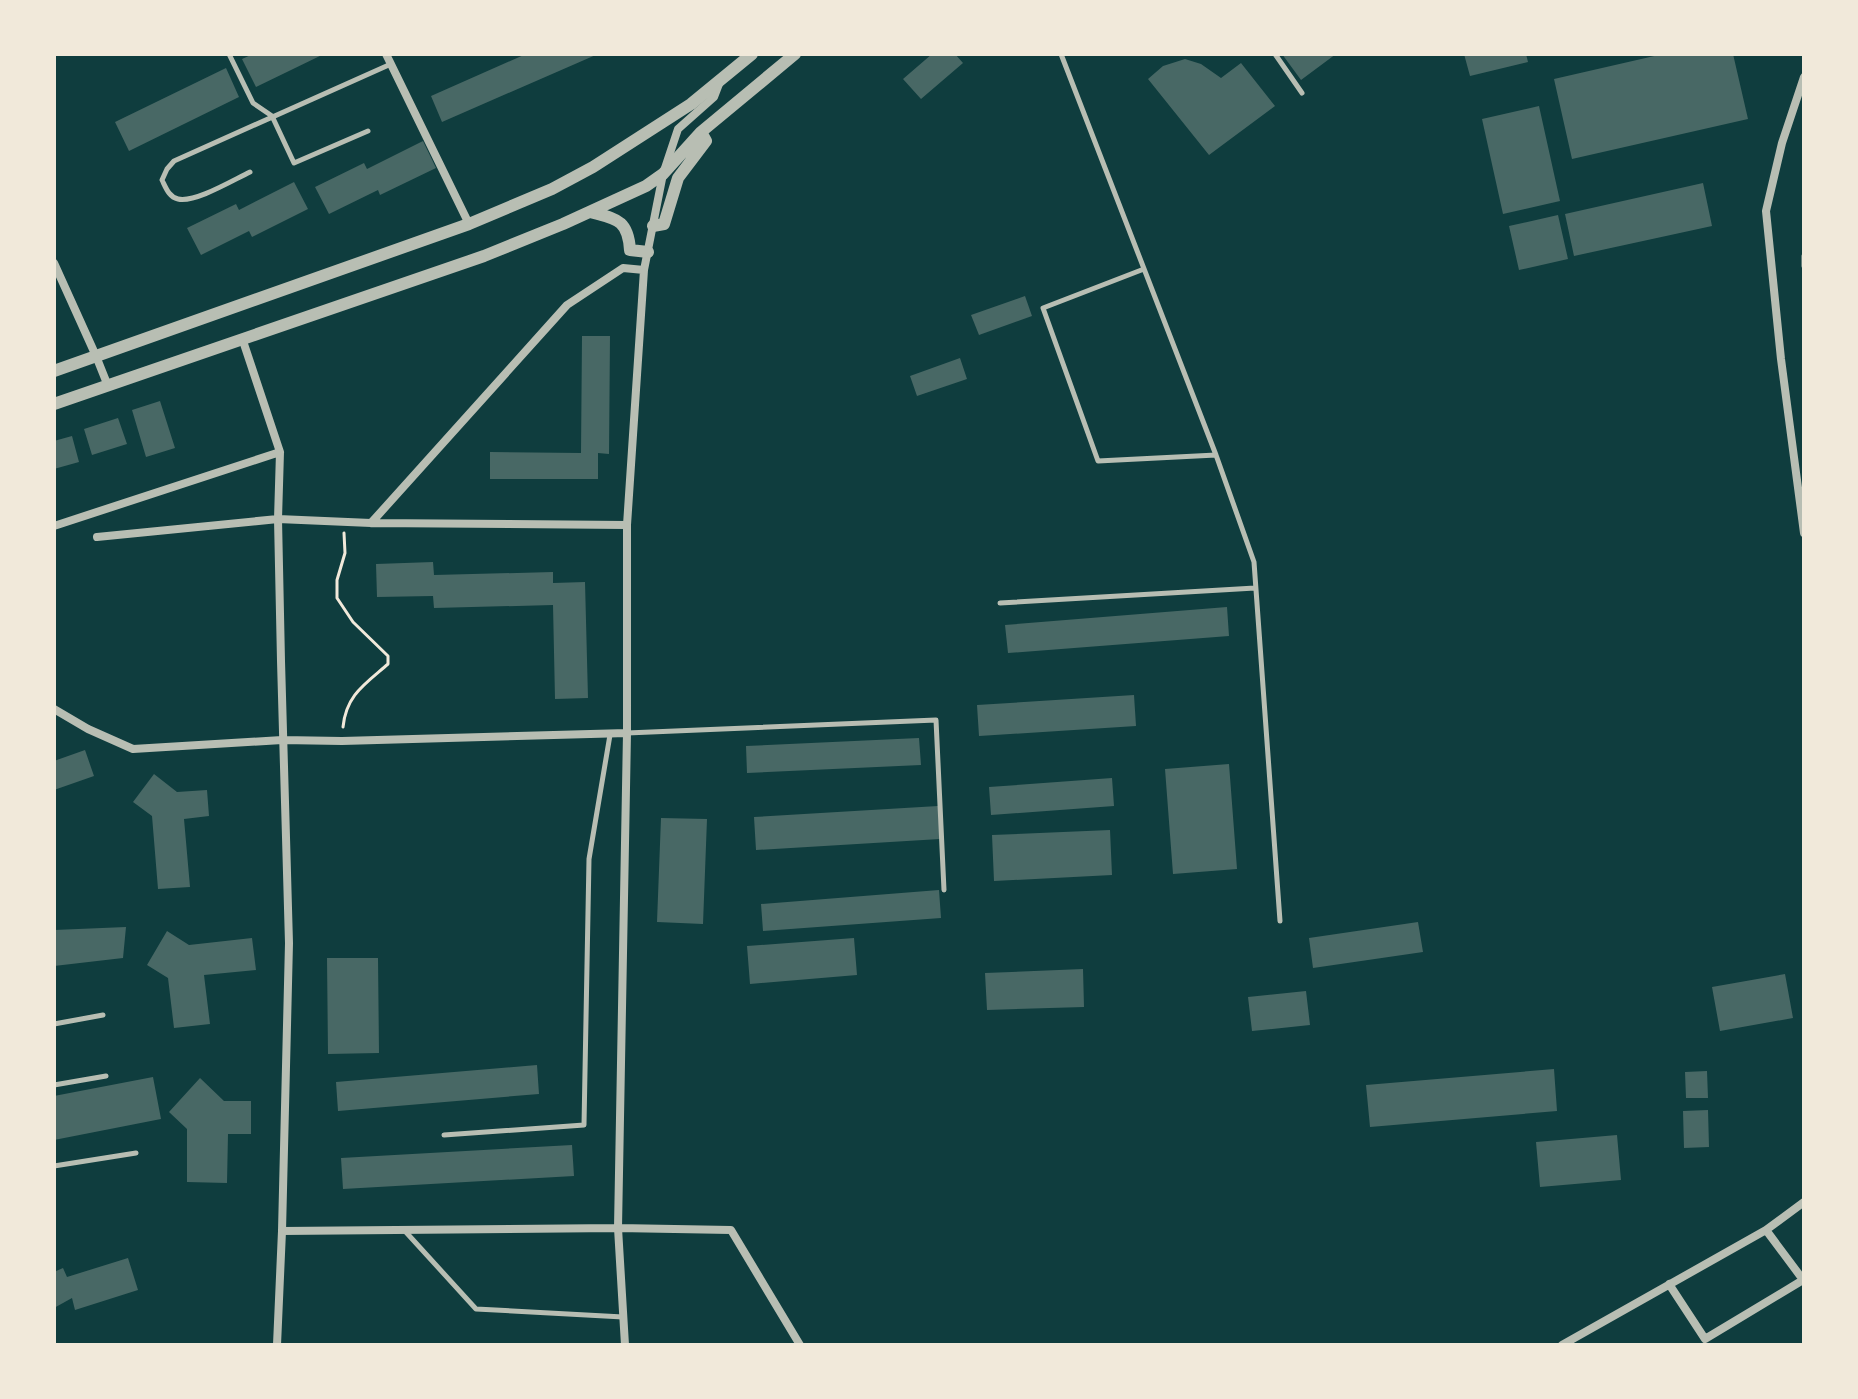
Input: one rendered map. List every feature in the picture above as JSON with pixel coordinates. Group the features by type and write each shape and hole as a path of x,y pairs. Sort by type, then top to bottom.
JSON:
{"street":[{"path":"386,54 469,224"},
{"path":"54,371 469,224 552,189 593,167 691,104 752,54"},
{"path":"54,404 484,256 646,186 663,174 701,132 795,54"},
{"path":"1804,77 1782,143 1766,211 1781,359 1804,533"},
{"path":"625,1345 618,1228 627,733 627,525 644,270 663,174 678,129 714,97 721,79"},
{"path":"653,226 664,224 678,178 706,141 701,132"},
{"path":"590,212 617,219 629,235 630,250 648,252"},
{"path":"54,263 108,386"},
{"path":"371,523 567,305 623,268 644,270"},
{"path":"242,338 280,452 278,519 282,740 289,943 277,1345"},
{"path":"54,526 280,452"},
{"path":"97,537 278,519 371,523 627,525"},
{"path":"54,709 88,729 133,749 282,740 627,733"},
{"path":"1562,1345 1766,1230 1804,1202"},
{"path":"282,1231 731,1230 800,1345"},
{"path":"1669,1284 1705,1339 1804,1280 1766,1230"}],"lane":[{"path":"229,54 253,103 272,116 294,163 368,131"},
{"path":"1061,54 1216,455 1254,562 1280,921"},
{"path":"1275,54 1302,93"},
{"path":"250,172 193,198 177,199 168,193 162,180 174,161 391,64"},
{"path":"1804,256 1804,266"},
{"path":"1144,269 1043,308 1098,461 1216,455"},
{"path":"1000,603 1255,588"},
{"path":"627,733 936,720 944,890"},
{"path":"444,1135 584,1125 589,859 610,734"},
{"path":"54,1024 103,1015"},
{"path":"54,1085 106,1076"},
{"path":"54,1166 136,1153"},
{"path":"403,1230 476,1309 624,1317"}],"path":[{"path":"342,741 344,716 352,697 388,664 388,656 353,622 337,598 337,580 345,553 344,521"}],"building":[{"path":"253,54 324,54 256,87 242,59"},
{"path":"526,54 598,54 442,122 431,96"},
{"path":"932,54 955,54 963,63 921,99 903,79"},
{"path":"1282,54 1336,54 1301,80"},
{"path":"1464,54 1526,54 1528,62 1470,76"},
{"path":"1663,54 1733,54 1748,119 1572,159 1554,79"},
{"path":"1185,59 1201,64 1221,78 1241,63 1275,106 1209,155 1148,79 1163,66"},
{"path":"226,68 239,97 129,151 115,122"},
{"path":"1539,106 1560,201 1503,214 1482,119"},
{"path":"423,141 436,168 380,195 378,190 329,214 315,187 364,163 367,169"},
{"path":"294,182 308,209 252,237 249,231 201,255 187,228 236,204 239,210"},
{"path":"1703,183 1712,226 1574,256 1565,214"},
{"path":"1558,215 1568,259 1519,270 1509,226"},
{"path":"1025,296 1032,316 979,335 971,315"},
{"path":"582,336 610,336 609,454 598,453 598,479 490,479 490,452 581,453"},
{"path":"960,358 967,379 917,396 910,376"},
{"path":"160,401 175,448 146,457 132,410"},
{"path":"118,418 127,444 92,455 84,429"},
{"path":"72,436 79,462 54,469 54,441"},
{"path":"433,562 434,575 553,572 553,583 585,582 588,698 555,699 553,605 434,608 433,596 377,597 376,564"},
{"path":"1227,607 1229,636 1008,653 1005,625"},
{"path":"1134,695 1136,726 979,736 977,705"},
{"path":"919,738 921,765 747,773 746,746"},
{"path":"85,750 94,776 54,790 54,761"},
{"path":"1229,764 1237,869 1173,874 1165,769"},
{"path":"154,774 177,792 207,790 209,816 184,819 190,887 158,889 152,816 133,802"},
{"path":"1112,778 1114,806 991,815 989,787"},
{"path":"938,806 940,839 756,850 754,817"},
{"path":"661,818 707,819 703,924 657,922"},
{"path":"1110,830 1112,875 994,881 992,835"},
{"path":"939,890 941,918 763,931 761,904"},
{"path":"1418,922 1423,952 1313,968 1309,938"},
{"path":"126,927 123,958 54,966 54,930"},
{"path":"167,931 189,945 252,938 256,970 204,975 210,1024 174,1028 168,978 147,965"},
{"path":"854,938 857,975 750,984 747,946"},
{"path":"327,958 378,958 379,1053 328,1054"},
{"path":"1083,969 1084,1007 987,1010 985,973"},
{"path":"1785,974 1793,1018 1720,1031 1712,987"},
{"path":"1306,991 1310,1025 1252,1031 1248,997"},
{"path":"537,1065 539,1094 338,1111 336,1082"},
{"path":"1554,1069 1557,1111 1370,1127 1366,1085"},
{"path":"1707,1071 1708,1098 1686,1098 1685,1072"},
{"path":"153,1077 161,1119 54,1140 54,1096"},
{"path":"200,1078 224,1101 251,1101 251,1134 228,1134 227,1183 187,1182 187,1129 169,1112"},
{"path":"1708,1110 1709,1147 1684,1148 1683,1111"},
{"path":"1617,1135 1621,1180 1540,1187 1536,1142"},
{"path":"572,1145 574,1176 343,1189 341,1158"},
{"path":"128,1258 138,1290 75,1310 72,1298 54,1308 54,1272 63,1268 67,1277"}]}
